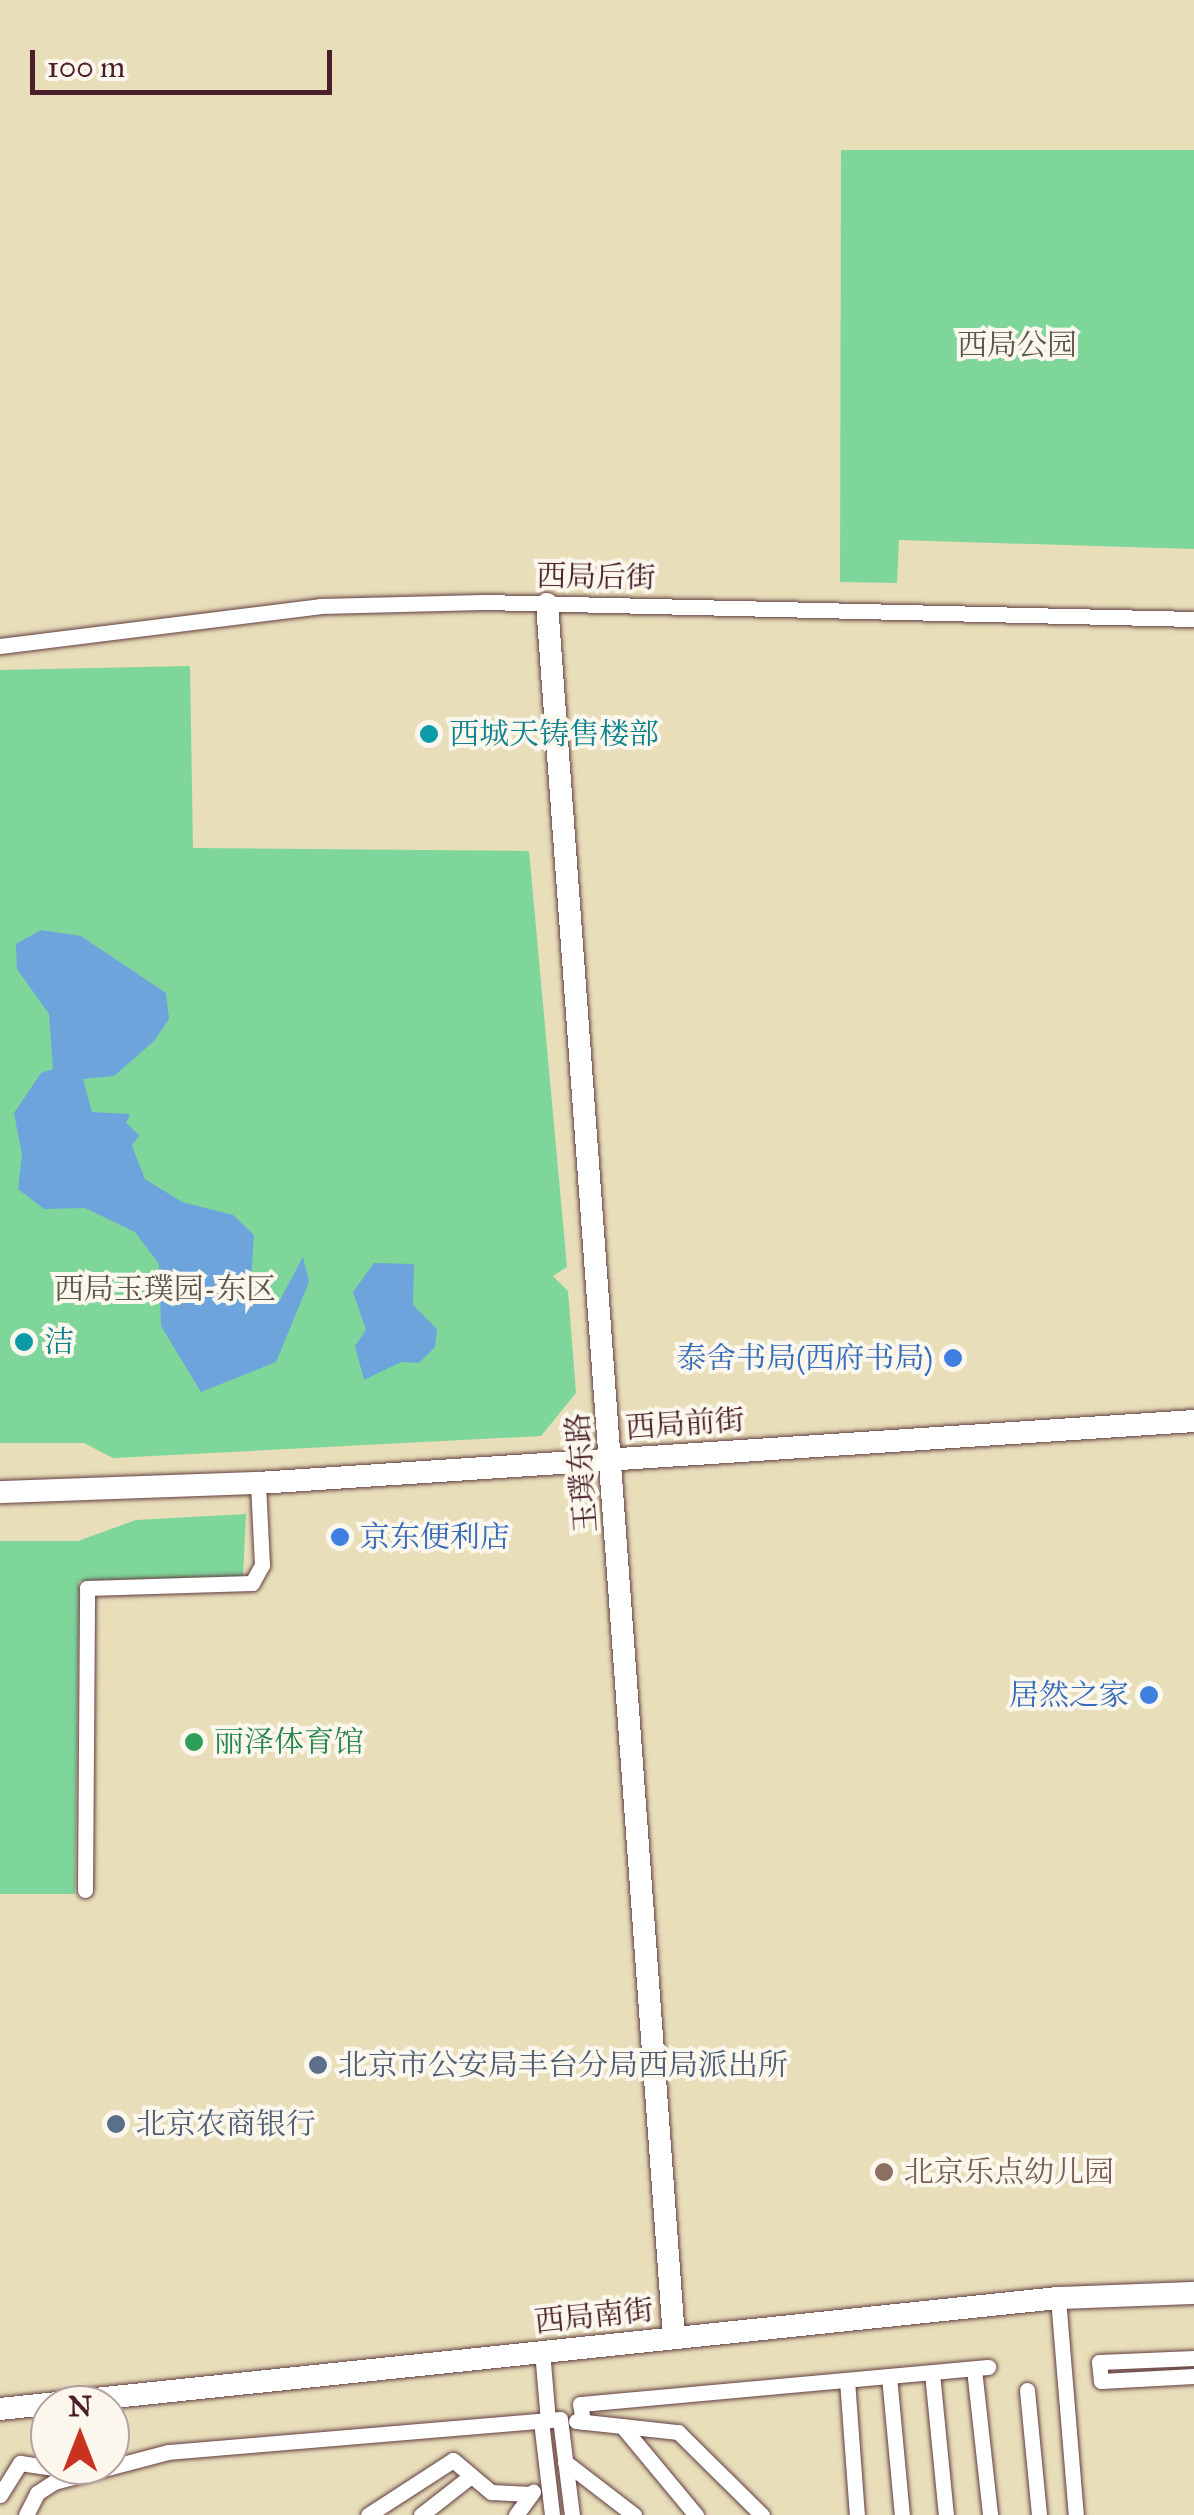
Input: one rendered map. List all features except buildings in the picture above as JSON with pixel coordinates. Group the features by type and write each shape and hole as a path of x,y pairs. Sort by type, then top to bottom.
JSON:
{"street":[{"name":"西局后街","path":"0,646 320,606 547,604 1194,619"},
{"name":"玉璞东路","path":"547,604 674,2338"},
{"name":"西局前街","path":"0,1492 258,1483 1194,1421"},
{"path":"85,1890 87,1588 252,1583 262,1565 258,1483"},
{"name":"西局南街","path":"0,2409 1058,2298 1194,2293"},
{"path":"1058,2298 1076,2515"},
{"path":"542,2350 550,2420 547,2472 552,2515"},
{"path":"1194,2358 1099,2362 1101,2381 1194,2376"},
{"path":"582,2422 580,2404 981,2368 990,2515"},
{"path":"932,2373 946,2515"},
{"path":"889,2376 902,2515"},
{"path":"846,2380 857,2515"},
{"path":"1027,2390 1038,2515"},
{"path":"550,2420 565,2462 572,2515"},
{"path":"130,2464 168,2452 550,2420 582,2422 678,2432 762,2515"},
{"path":"622,2426 696,2515"},
{"path":"368,2515 453,2460 490,2492 531,2494"},
{"path":"565,2462 634,2515"},
{"path":"0,2495 20,2464 30,2466"},
{"path":"516,2515 547,2472"},
{"path":"420,2515 472,2476"},
{"path":"26,2515 37,2493 49,2485"}],"green space":[{"name":"西局公园","path":"841,150 1194,150 1194,549 899,540 897,583 840,582"},
{"name":"西局玉璞园-东区","path":"190,666 193,848 529,851 567,1267 553,1276 568,1291 576,1393 541,1436 113,1458 84,1443 0,1443 0,670"},
{"path":"246,1514 243,1576 79,1581 75,1894 0,1894 0,1541 78,1541 136,1520"}],"water":[{"path":"41,930 81,936 166,993 169,1019 154,1041 114,1076 83,1079 92,1112 130,1114 126,1123 139,1135 132,1146 145,1179 182,1202 233,1215 254,1235 250,1294 279,1302 303,1257 309,1282 276,1362 201,1392 161,1326 159,1264 135,1232 85,1208 44,1209 18,1189 22,1155 14,1113 41,1073 53,1069 49,1014 17,969 16,944"},
{"path":"374,1263 414,1264 413,1305 437,1329 435,1347 419,1363 401,1362 364,1380 355,1346 366,1330 353,1292"}],"place":[{"name":"西城天铸售楼部","path":"429,734"},
{"name":"洁","path":"24,1342"},
{"name":"泰舍书局(西府书局)","path":"953,1358"},
{"name":"京东便利店","path":"340,1537"},
{"name":"居然之家","path":"1149,1695"},
{"name":"丽泽体育馆","path":"194,1742"},
{"name":"北京市公安局丰台分局西局派出所","path":"318,2065"},
{"name":"北京农商银行","path":"116,2124"},
{"name":"北京乐点幼儿园","path":"884,2172"}]}
